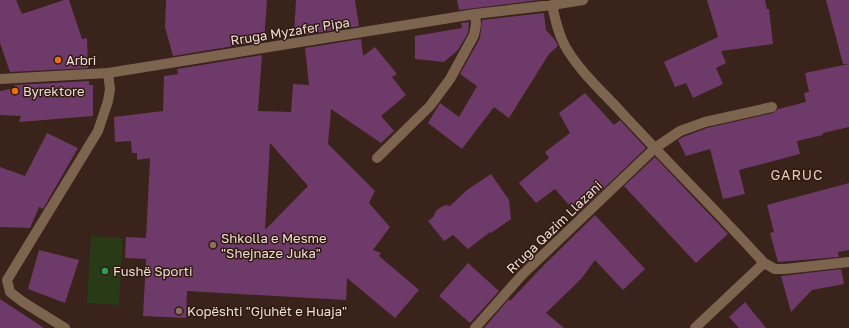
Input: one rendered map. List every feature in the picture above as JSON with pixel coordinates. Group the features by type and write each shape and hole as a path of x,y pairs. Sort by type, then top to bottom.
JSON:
{"street":[{"name":"Rruga Myzafer Pipa","path":"0,80 108,74 476,14 583,0"},
{"path":"552,5 565,46 582,69 655,148 714,208 764,264 775,269 785,269 849,262"},
{"path":"377,158 430,106 450,79 474,35 476,14"},
{"path":"64,328 10,292 7,280 98,131 108,101 110,89 108,74"},
{"name":"Rruga Qazim Llazani","path":"475,328 522,275 655,148 680,131 705,122 772,107"},
{"path":"696,328 764,264"}],"green space":[{"name":"Fushë Sporti","path":"91,236 123,238 119,305 87,303"}],"building":[{"path":"0,0 16,0 22,14 64,0 69,0 82,39 87,38 88,68 10,72 0,43"},
{"path":"166,0 267,0 264,41 173,56 165,27"},
{"path":"296,0 355,0 359,26 304,35 303,31 294,33"},
{"path":"457,0 539,0 459,10"},
{"path":"707,0 765,0 767,9 769,9 773,44 721,51 726,63 716,68 723,84 693,98 686,83 675,87 664,62 718,37"},
{"path":"826,0 849,0 849,64 843,64"},
{"path":"544,13 546,30 558,46 549,54 509,118 494,107 462,149 428,123 440,103 459,117 477,86 460,74 480,38 482,20"},
{"path":"469,22 468,33 458,50 444,62 415,59 415,36 462,28 461,23"},
{"path":"361,39 363,56 375,47 397,74 392,77 406,95 381,116 394,131 381,143 331,109 328,144 375,191 369,203 390,227 373,250 381,253 379,256 419,290 395,318 347,278 346,300 187,291 186,318 143,316 146,259 125,258 126,237 146,238 150,158 137,160 137,153 132,153 131,141 115,142 114,117 163,111 164,76 178,74 177,69 262,55 258,111 291,112 293,84 309,85 305,48","holes":["270,143 308,186 265,230"]},
{"path":"849,64 849,127 797,141 800,154 739,170 745,194 723,199 710,149 686,156 678,140 683,137 707,128 773,113 778,109 806,102 804,93 809,92 805,73"},
{"path":"89,81 89,85 93,85 93,116 19,122 21,116 0,115 0,91 15,88 14,85"},
{"path":"585,93 614,125 620,120 646,148 577,214 555,189 536,203 519,183 549,158 545,152 570,133 559,113"},
{"path":"47,133 78,148 43,209 39,207 30,228 0,227 0,167 25,176"},
{"path":"655,157 728,234 696,263 624,186"},
{"path":"491,174 509,200 511,219 491,233 490,232 468,249 453,235 444,241 428,221 441,207 446,205 450,206 467,190"},
{"path":"849,183 849,250 838,252 839,257 778,262 770,233 774,232 767,205"},
{"path":"595,215 645,269 623,290 595,260 581,279 546,313 564,328 484,328 509,299 510,301"},
{"path":"39,250 79,260 65,303 28,289"},
{"path":"468,263 499,291 470,323 439,296"},
{"path":"841,269 844,284 812,290 791,312 781,276"},
{"path":"0,299 44,328 0,328"},
{"path":"745,302 766,328 739,328 729,317"}],"place":[{"name":"Arbri","path":"58,60"},
{"name":"Byrektore","path":"15,91"},
{"name":"Shkolla e Mesme \"Shejnaze Juka\"","path":"213,245"},
{"name":"Fushë Sporti","path":"105,271"},
{"name":"Kopështi \"Gjuhët e Huaja\"","path":"179,311"}],"district":[{"name":"GARUC","path":"797,174"}]}
